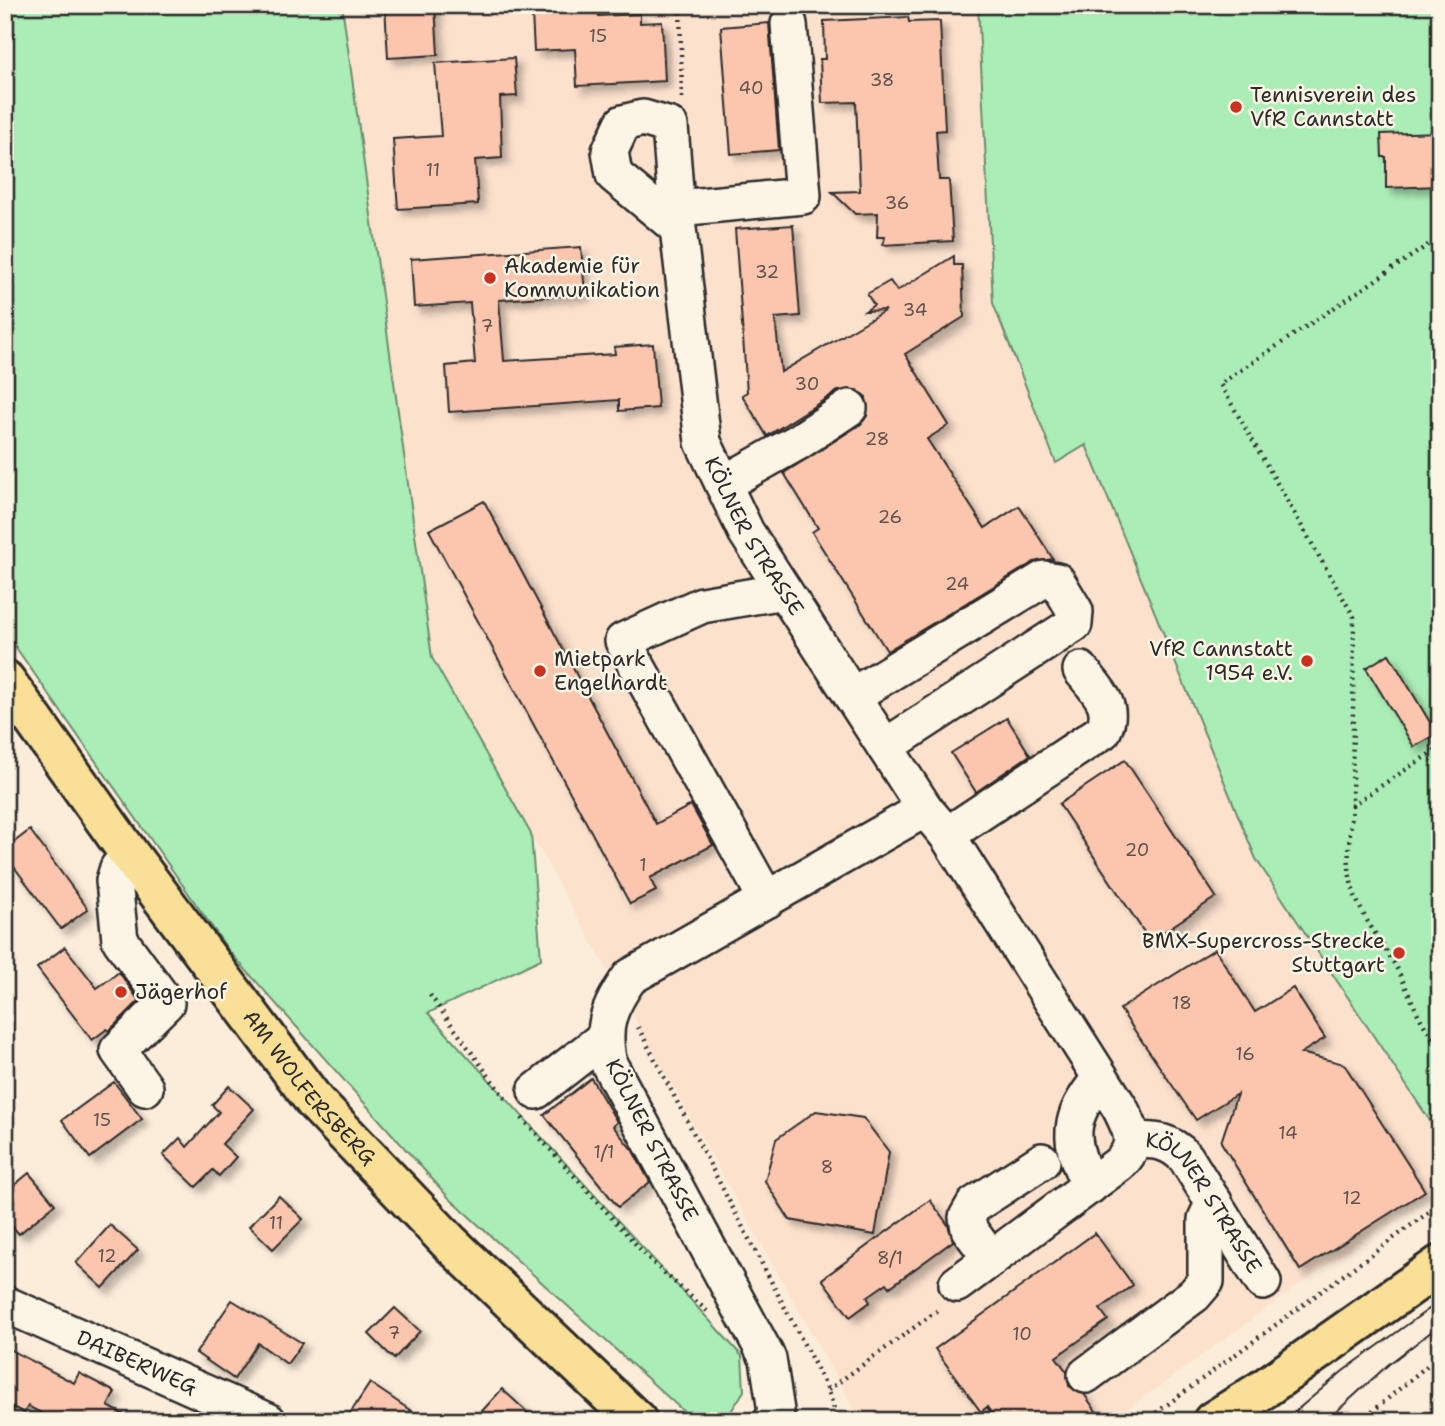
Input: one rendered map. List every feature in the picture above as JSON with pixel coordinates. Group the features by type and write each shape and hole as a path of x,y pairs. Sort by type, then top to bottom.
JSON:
{"main road":[{"name":"AM WOLFERSBERG","path":"5,680 132,858 315,1102 449,1242 637,1421"},
{"path":"1213,1421 1262,1390 1440,1265"},
{"path":"1229,1421 1262,1390"}],"street":[{"path":"670,126 643,118 622,123 610,151 614,175 678,218 803,196 789,24"},
{"name":"KÖLNER STRASSE","path":"670,126 703,442 746,532 1120,1108 1133,1141 1128,1156 957,1284"},
{"path":"723,484 798,442 849,408"},
{"path":"852,696 1044,579 1057,581 1075,611 1074,624 885,747"},
{"path":"767,900 622,641 702,605 784,591"},
{"path":"936,822 1103,731 1110,719 1110,711 1081,670"},
{"name":"KÖLNER STRASSE","path":"772,1421 776,1411 768,1359 609,1064 604,1038 612,1002 630,977 767,900 936,822"},
{"path":"132,858 118,868 114,881 120,940 166,1003 118,1050 145,1088"},
{"path":"523,1104 604,1038"},
{"path":"1090,1186 1072,1143 1076,1115 1086,1095 1100,1079"},
{"name":"KÖLNER STRASSE","path":"1133,1141 1160,1141 1175,1146 1214,1202 1263,1282"},
{"path":"991,1259 969,1229 967,1217 974,1205 1042,1161"},
{"path":"1086,1375 1194,1295 1206,1281 1206,1219 1214,1202"},
{"name":"DAIBERWEG","path":"5,1304 268,1421"}],"path":[{"path":"670,126 682,113 680,5"},
{"path":"1440,237 1220,384 1354,617 1349,854 1352,886 1363,915 1396,967 1424,1030 1440,1047"},
{"path":"1352,805 1440,747"},
{"path":"430,995 495,1086 523,1104 651,1261 712,1315"},
{"path":"612,1002 642,1031 828,1390 838,1421"},
{"path":"1145,1421 1440,1204"},
{"path":"828,1390 954,1298 957,1284"},
{"path":"1361,1421 1440,1355"}],"shaded area":[{"path":"342,5 978,5 993,303 1056,462 1086,444 1256,859 1440,1136 1440,1183 1111,1421 861,1421 432,658"}],"green space":[{"path":"5,5 342,5 432,658 531,834 541,959 428,1013 742,1356 744,1391 728,1416 693,1420 449,1198 229,951 5,632"},
{"name":"VfR Cannstatt 1954 e.V.","path":"978,5 1440,5 1440,1136 1256,859 1086,445 1056,463 993,303"}],"building":[{"path":"385,5 435,5 438,55 388,58"},
{"path":"598,9 599,16 640,14 640,23 662,22 665,81 577,86 575,49 534,51 532,13"},
{"path":"908,17 909,22 940,21 945,130 936,131 939,180 949,180 953,241 883,245 885,237 877,237 878,213 855,214 832,192 860,191 856,102 822,103 820,59 825,59 824,21"},
{"path":"769,23 779,150 731,154 721,27"},
{"path":"514,58 517,96 500,97 502,158 475,160 478,204 398,209 393,139 441,136 435,63"},
{"path":"1440,132 1440,186 1386,188 1386,157 1382,157 1381,134"},
{"path":"793,225 800,316 775,318 781,372 886,310 865,311 874,305 867,294 890,281 897,291 954,256 954,265 962,265 964,317 905,354 949,425 927,439 985,528 1019,506 1053,559 1034,562 887,651 812,532 818,528 784,473 861,424 867,416 866,397 857,390 838,391 767,436 742,395 747,392 735,229"},
{"path":"581,247 585,294 499,300 504,361 615,354 614,347 653,344 658,408 619,411 619,400 449,412 446,366 475,363 470,303 414,307 411,259"},
{"name":"Mietpark Engelhardt","path":"484,501 656,824 691,805 713,845 650,878 656,891 630,904 429,530"},
{"path":"1389,654 1437,734 1414,747 1366,668"},
{"path":"1007,718 1030,755 976,792 951,753"},
{"path":"1125,760 1216,897 1150,941 1059,804"},
{"path":"30,830 88,909 61,929 5,855 5,849"},
{"path":"65,947 97,988 119,972 139,1001 109,1031 107,1029 92,1040 37,968"},
{"path":"1215,949 1255,1012 1293,988 1325,1038 1301,1053 1344,1064 1425,1191 1300,1270 1221,1142 1237,1094 1196,1120 1120,1009"},
{"path":"591,1078 617,1122 613,1126 633,1151 650,1182 618,1207 544,1115"},
{"path":"114,1082 142,1119 90,1158 62,1120"},
{"path":"229,1086 254,1109 222,1144 236,1157 219,1176 213,1170 196,1187 163,1155 180,1138 187,1147 219,1112 212,1105"},
{"path":"816,1111 863,1118 889,1152 875,1235 790,1220 765,1181 776,1139"},
{"path":"29,1173 55,1204 19,1234 5,1218 5,1193"},
{"path":"279,1196 303,1219 273,1249 249,1226"},
{"path":"930,1200 948,1225 953,1241 890,1287 887,1283 867,1297 870,1302 850,1317 822,1279"},
{"path":"110,1225 138,1250 103,1288 76,1263"},
{"path":"1095,1233 1133,1285 1100,1309 1108,1320 1056,1357 1067,1372 1069,1386 1084,1394 1103,1421 997,1421 987,1407 981,1412 935,1349"},
{"path":"232,1300 302,1343 287,1364 258,1343 234,1379 196,1353"},
{"path":"395,1308 420,1331 394,1359 369,1334"},
{"path":"5,1347 74,1383 79,1373 115,1392 108,1406 136,1421 56,1421 28,1406 24,1413 5,1403"},
{"path":"370,1383 426,1421 345,1421"},
{"path":"502,1389 537,1421 473,1421"}],"tram line":[{"path":"1284,1421 1343,1371 1440,1301"},
{"path":"1326,1421 1389,1364 1440,1325"}],"place":[{"name":"Tennisverein des VfR Cannstatt","path":"1236,107"},
{"name":"Akademie für Kommunikation","path":"490,278"},
{"name":"VfR Cannstatt 1954 e.V.","path":"1307,661"},
{"name":"Mietpark Engelhardt","path":"540,671"},
{"name":"BMX-Supercross-Strecke Stuttgart","path":"1399,953"},
{"name":"Jägerhof","path":"121,992"}]}
